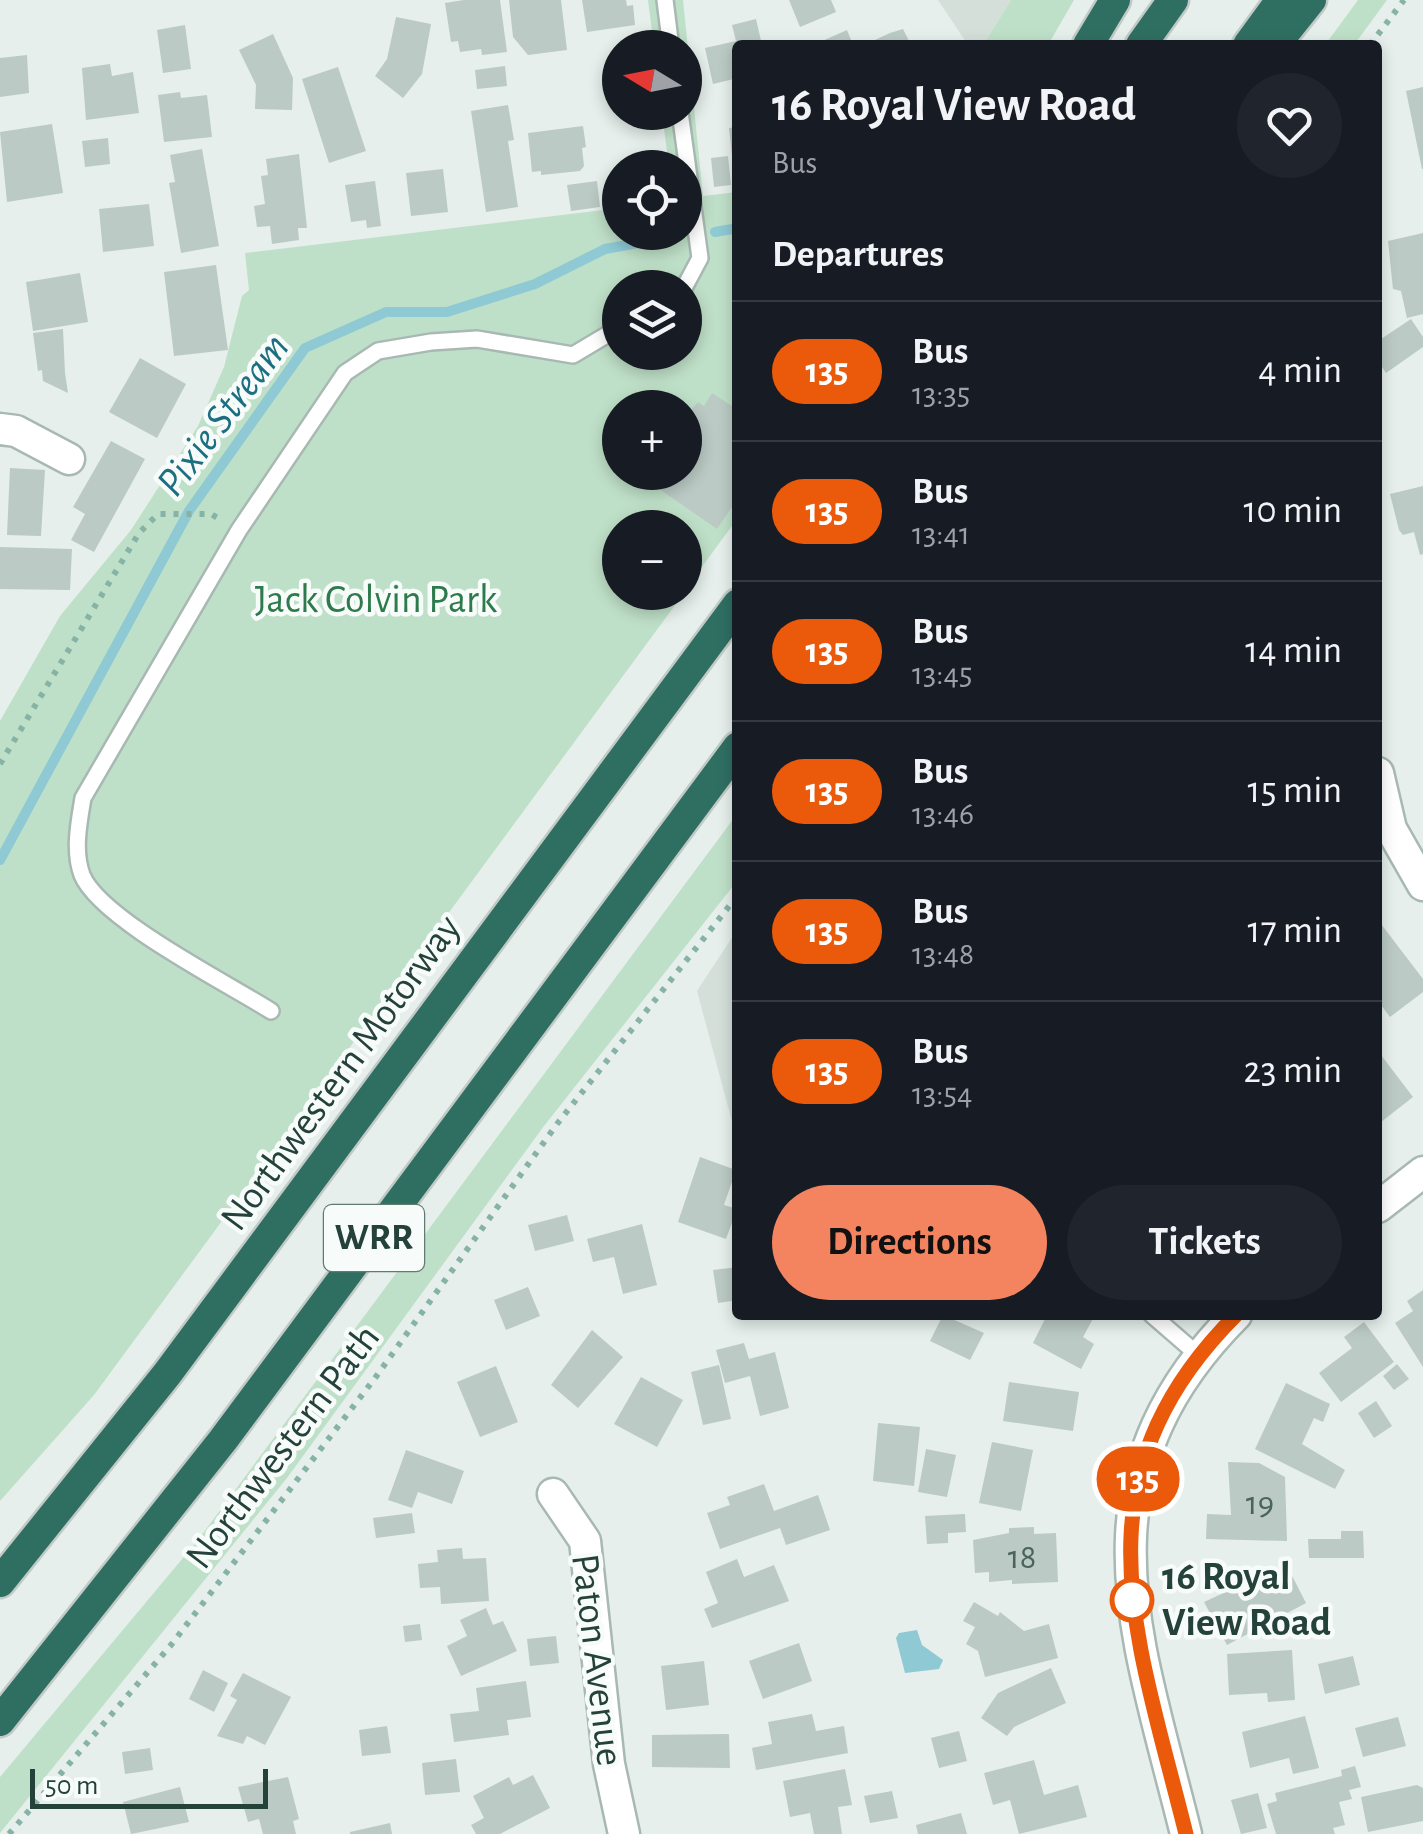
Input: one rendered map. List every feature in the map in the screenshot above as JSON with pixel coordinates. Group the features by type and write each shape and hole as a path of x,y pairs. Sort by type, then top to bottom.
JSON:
{"highway":[{"path":"1091,40 1115,0"},
{"path":"1145,40 1173,0"},
{"path":"1252,40 1281,0"},
{"path":"1279,40 1311,0"},
{"name":"Northwestern Motorway","path":"0,1582 167,1374 732,612"},
{"name":"WRR","path":"0,1722 223,1440 732,755"}],"street":[{"path":"0,429 16,431 69,459"},
{"path":"1382,790 1391,829 1423,884"},
{"path":"1382,1204 1423,1172"},
{"path":"1186,1834 1132,1607 1128,1539 1147,1448 1197,1354 1231,1320"},
{"name":"Paton Avenue","path":"553,1494 584,1541 609,1764 624,1834"}],"lane":[{"path":"665,0 669,30"},
{"path":"682,130 700,258 694,270"},
{"path":"271,1011 102,905 82,874 77,839 83,798 239,530 345,373 378,351 462,340 573,355 602,338"},
{"path":"1158,1320 1197,1354"}],"path":[{"path":"1374,40 1404,0"},
{"path":"0,764 139,532 158,514 212,514"},
{"name":"Northwestern Path","path":"10,1834 171,1644 375,1378 557,1124 732,902"}],"shaded area":[{"path":"938,0 1011,0 986,40 965,40"},
{"path":"732,938 732,1121 697,991"}],"green space":[{"name":"Jack Colvin Park","path":"648,0 683,0 686,30 652,30"},
{"path":"1011,0 1074,0 1051,40 986,40"},
{"path":"1358,0 1387,0 1358,40 1329,40"},
{"name":"Jack Colvin Park","path":"664,130 696,130 698,150 667,150"},
{"name":"Jack Colvin Park","path":"702,186 703,196 732,193 732,526 702,567 702,510 602,510 602,610 671,610 94,1395 0,1501 0,721 60,616 131,530 198,426 224,367 242,296 249,290 245,253 602,210 602,250 702,250"},
{"path":"732,821 732,887 544,1126 287,1478 0,1833 0,1777 198,1540"}],"water":[{"path":"917,1630 922,1645 943,1660 939,1669 905,1673 896,1638 899,1633"}],"building":[{"path":"500,0 507,52 460,52 458,41 451,42 445,3"},
{"path":"509,0 561,0 567,50 528,55 513,37"},
{"path":"582,0 626,0 627,6 633,5 635,25 587,32"},
{"path":"789,0 831,0 836,12 800,27"},
{"path":"396,17 431,24 422,74 403,98 375,76 387,59"},
{"path":"756,19 761,40 736,40 732,25"},
{"path":"185,25 191,69 163,73 157,30"},
{"path":"903,29 908,40 875,40"},
{"path":"847,30 851,40 824,40"},
{"path":"273,34 293,78 292,110 255,109 256,85 239,50"},
{"path":"732,42 732,79 713,84 705,48"},
{"path":"27,55 29,93 0,97 0,58"},
{"path":"110,64 112,76 133,72 139,113 86,120 82,68"},
{"path":"505,66 507,86 477,89 475,70"},
{"path":"338,67 366,151 329,163 302,79"},
{"path":"1423,87 1423,169 1422,169 1406,91"},
{"path":"180,92 181,98 207,95 212,137 164,142 158,95"},
{"path":"508,105 514,140 508,141 518,207 486,212 471,111"},
{"path":"52,124 63,193 7,202 0,132"},
{"path":"583,126 586,147 582,148 584,166 580,171 541,175 541,171 532,172 528,133"},
{"path":"108,138 110,164 85,167 82,141"},
{"path":"202,149 219,246 181,253 169,183 175,182 170,155"},
{"path":"299,154 307,228 298,228 299,240 272,244 270,226 257,227 254,206 265,204 261,176 268,175 266,159"},
{"path":"728,156 731,185 714,187 711,158"},
{"path":"443,169 448,212 411,216 406,173"},
{"path":"375,181 381,226 367,228 366,220 351,222 345,185"},
{"path":"597,181 600,207 571,211 567,185"},
{"path":"149,204 154,246 103,252 99,209"},
{"path":"1423,233 1423,314 1407,318 1401,291 1393,289 1388,241"},
{"path":"216,265 228,350 174,356 164,272"},
{"path":"80,273 88,322 33,331 26,282"},
{"path":"1411,319 1423,337 1423,347 1386,373 1382,367 1382,338"},
{"path":"63,329 68,393 43,381 33,333"},
{"path":"140,358 186,384 157,438 109,412"},
{"path":"712,393 732,406 732,507 717,529 702,519 702,510 690,510 661,490 702,490 702,405"},
{"path":"111,441 145,459 94,552 71,540 85,514 73,507"},
{"path":"10,468 45,470 41,536 7,535"},
{"path":"1423,486 1420,555 1414,532 1403,535 1399,530 1390,494"},
{"path":"0,547 72,549 70,590 0,589"},
{"path":"1382,925 1423,979 1423,992 1390,1017 1382,1006"},
{"path":"1382,1056 1413,1097 1382,1121"},
{"path":"700,1157 732,1169 724,1205 732,1207 726,1239 678,1222"},
{"path":"567,1215 574,1241 535,1251 528,1225"},
{"path":"642,1224 657,1285 623,1294 614,1257 593,1262 587,1239"},
{"path":"732,1268 732,1301 718,1303 713,1270"},
{"path":"528,1287 540,1316 506,1330 494,1300"},
{"path":"1423,1290 1423,1367 1395,1323 1413,1311 1407,1301"},
{"path":"940,1320 954,1320 984,1333 970,1360 930,1341"},
{"path":"1044,1320 1092,1320 1083,1337 1094,1344 1081,1369 1033,1343"},
{"path":"1364,1322 1394,1362 1341,1402 1319,1373 1352,1348 1344,1337"},
{"path":"592,1330 623,1357 578,1408 551,1385"},
{"path":"744,1343 749,1359 775,1352 789,1408 760,1416 750,1376 725,1383 716,1350"},
{"path":"1397,1364 1409,1379 1394,1390 1383,1376"},
{"path":"719,1365 731,1419 703,1425 691,1372"},
{"path":"496,1366 518,1422 480,1437 457,1382"},
{"path":"641,1377 683,1400 657,1447 614,1424"},
{"path":"1009,1382 1079,1392 1073,1431 1003,1421"},
{"path":"1286,1383 1330,1404 1323,1422 1314,1418 1302,1444 1345,1470 1335,1489 1255,1449"},
{"path":"1376,1401 1392,1426 1374,1438 1358,1413"},
{"path":"878,1423 920,1427 914,1486 873,1481"},
{"path":"992,1442 1033,1450 1021,1511 979,1503"},
{"path":"926,1449 956,1455 947,1497 918,1492"},
{"path":"406,1450 464,1471 452,1504 418,1492 412,1508 388,1500"},
{"path":"1228,1462 1259,1463 1285,1477 1287,1541 1206,1539 1207,1514 1231,1515"},
{"path":"764,1484 774,1511 818,1495 830,1530 786,1545 780,1528 720,1549 707,1513 730,1505 727,1497"},
{"path":"412,1513 415,1533 376,1538 373,1518"},
{"path":"965,1514 966,1532 948,1533 948,1543 927,1544 925,1516"},
{"path":"1034,1527 1034,1534 1056,1533 1058,1582 989,1582 989,1572 975,1573 973,1540 1009,1533 1009,1528"},
{"path":"1341,1531 1363,1531 1364,1558 1309,1558 1308,1539 1341,1539"},
{"path":"462,1548 463,1559 486,1558 489,1601 441,1604 440,1587 420,1588 418,1564 438,1562 437,1550"},
{"path":"737,1559 744,1577 774,1565 789,1601 712,1628 704,1609 718,1603 706,1572"},
{"path":"1286,1564 1306,1603 1227,1645 1204,1602"},
{"path":"974,1602 998,1616 1000,1612 1024,1631 1049,1624 1058,1658 985,1677 978,1651 966,1644 975,1627 963,1621"},
{"path":"486,1608 493,1625 503,1621 517,1651 461,1676 447,1646 467,1636 460,1620"},
{"path":"420,1624 422,1640 405,1642 403,1626"},
{"path":"556,1636 559,1663 530,1666 527,1639"},
{"path":"799,1643 812,1681 763,1699 749,1661"},
{"path":"1292,1650 1295,1700 1268,1702 1267,1693 1229,1695 1227,1654"},
{"path":"1353,1656 1360,1685 1325,1694 1318,1664"},
{"path":"704,1661 709,1705 666,1710 661,1666"},
{"path":"1051,1668 1066,1703 1014,1727 1007,1736 981,1718 998,1693"},
{"path":"203,1670 228,1683 214,1712 189,1699"},
{"path":"243,1673 291,1697 265,1745 247,1736 243,1744 217,1736 237,1700 230,1696"},
{"path":"526,1681 531,1717 507,1720 509,1735 454,1742 450,1714 479,1711 476,1688"},
{"path":"812,1714 816,1731 844,1726 848,1753 756,1770 752,1748 772,1744 768,1722"},
{"path":"1305,1716 1319,1768 1293,1774 1289,1758 1250,1768 1242,1732"},
{"path":"1398,1717 1406,1746 1363,1757 1355,1728"},
{"path":"387,1726 391,1753 362,1756 359,1730"},
{"path":"959,1731 967,1761 939,1768 931,1738"},
{"path":"729,1734 730,1768 652,1767 652,1735"},
{"path":"150,1748 153,1770 125,1774 122,1752"},
{"path":"456,1759 460,1792 425,1795 422,1763"},
{"path":"1034,1760 1044,1795 1078,1785 1087,1817 1019,1834 1010,1800 993,1805 984,1773"},
{"path":"1355,1766 1361,1787 1349,1790 1352,1799 1339,1802 1345,1825 1333,1828 1335,1834 1276,1834 1267,1804 1277,1801 1275,1793 1342,1776 1341,1770"},
{"path":"845,1769 852,1805 838,1807 842,1834 814,1834 810,1813 790,1817 783,1781"},
{"path":"533,1775 550,1808 500,1834 476,1834 471,1825 484,1818 473,1796 509,1777 513,1785"},
{"path":"288,1777 299,1819 293,1821 296,1834 263,1834 259,1819 248,1822 238,1787"},
{"path":"1417,1785 1423,1788 1423,1821 1368,1832 1361,1797"},
{"path":"180,1787 189,1822 131,1834 123,1802"},
{"path":"892,1791 898,1818 870,1823 864,1796"},
{"path":"1258,1793 1267,1828 1241,1834 1231,1800"},
{"path":"961,1813 967,1834 918,1834 916,1825"},
{"path":"390,1823 392,1834 350,1834 350,1832"}],"waterway":[{"name":"Pixie Stream","path":"715,232 732,229"},
{"name":"Pixie Stream","path":"0,860 189,511 305,348 386,312 447,312 535,284 603,250"}],"bus line":[{"name":"135","path":"1186,1834 1132,1607 1128,1539 1138,1479 1158,1421 1185,1370 1231,1320"}],"place":[{"name":"16 Royal View Road","path":"1132,1600"}]}
